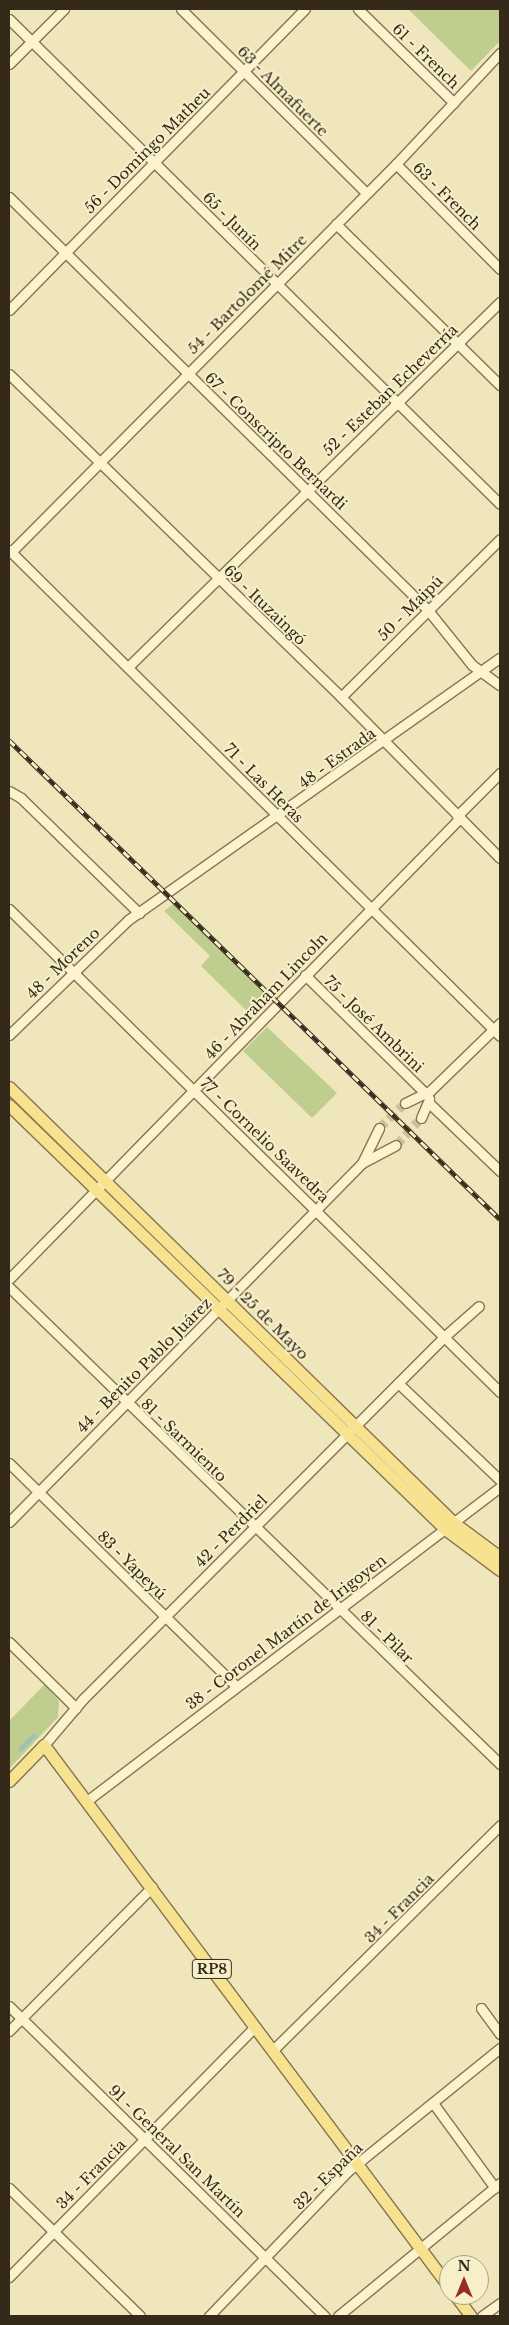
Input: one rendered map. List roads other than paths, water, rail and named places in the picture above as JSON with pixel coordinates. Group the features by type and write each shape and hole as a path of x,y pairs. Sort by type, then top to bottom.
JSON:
{"main road":[{"name":"79 - 25 de Mayo","path":"9,1087 355,1425 449,1526 500,1557"},
{"name":"79 - 25 de Mayo","path":"9,1106 346,1434 500,1570"},
{"name":"RP8","path":"44,1745 88,1800 439,2274"},
{"name":"42 - Perdriel","path":"9,1781 44,1745"},
{"path":"463,2305 471,2316"}],"street":[{"path":"9,64 64,9"},
{"name":"63 - Almafuerte","path":"181,9 366,193"},
{"name":"56 - Domingo Matheu","path":"9,310 305,9"},
{"name":"61 - French","path":"358,9 454,103"},
{"name":"65 - Junín","path":"9,19 500,504"},
{"name":"54 - Bartolomé Mitre","path":"10,551 396,164 500,54"},
{"name":"63 - French","path":"396,164 500,269"},
{"name":"67 - Conscripto Bernardi","path":"9,197 428,609 472,665 483,671 500,685"},
{"path":"336,224 500,385"},
{"name":"52 - Esteban Echeverría","path":"128,667 220,580 306,490 500,302"},
{"name":"69 - Ituzaingó","path":"9,374 341,697 383,742 500,858"},
{"name":"50 - Maipú","path":"341,697 500,539"},
{"name":"71 - Las Heras","path":"10,551 500,1036"},
{"name":"48 - Estrada","path":"139,913 279,817 500,658"},
{"name":"46 - Abraham Lincoln","path":"9,1278 304,975 372,909 500,773"},
{"path":"9,791 21,798 139,913"},
{"name":"77 - Cornelio Saavedra","path":"9,909 500,1392"},
{"name":"48 - Moreno","path":"9,1035 71,972 139,913"},
{"name":"75 - José Ambrini","path":"304,975 428,1095 500,1171"},
{"path":"405,1103 428,1095 500,1023"},
{"path":"421,1118 428,1095"},
{"name":"44 - Benito Pablo Juárez","path":"362,1163 380,1128"},
{"name":"44 - Benito Pablo Juárez","path":"9,1522 362,1163 396,1145"},
{"name":"81 - Sarmiento","path":"9,1287 255,1528"},
{"name":"42 - Perdriel","path":"44,1745 76,1708 346,1434 445,1336 479,1306"},
{"path":"398,1383 500,1480"},
{"name":"83 - Yapeyú","path":"9,1464 236,1686"},
{"name":"38 - Coronel Martín de Irigoyen","path":"88,1800 338,1608 500,1487"},
{"name":"81 - Pilar","path":"255,1528 500,1764"},
{"path":"9,1642 76,1708"},
{"name":"34 - Francia","path":"273,2050 500,1825"},
{"path":"9,2031 152,1887"},
{"name":"91 - General San Martín","path":"9,2006 266,2256 325,2316"},
{"path":"481,2008 500,2034"},
{"name":"34 - Francia","path":"9,2277 255,2027"},
{"name":"32 - España","path":"209,2316 357,2164 500,2048"},
{"path":"338,2316 497,2186 433,2103"},
{"path":"9,2188 140,2316"},
{"path":"482,2316 500,2303"}],"water":[{"path":"34,1733 37,1736 21,1752 18,1749"}],"tunnel":[{"path":"379,1128 405,1103"},
{"path":"396,1145 421,1118"}],"railway":[{"path":"9,740 500,1219"}]}
